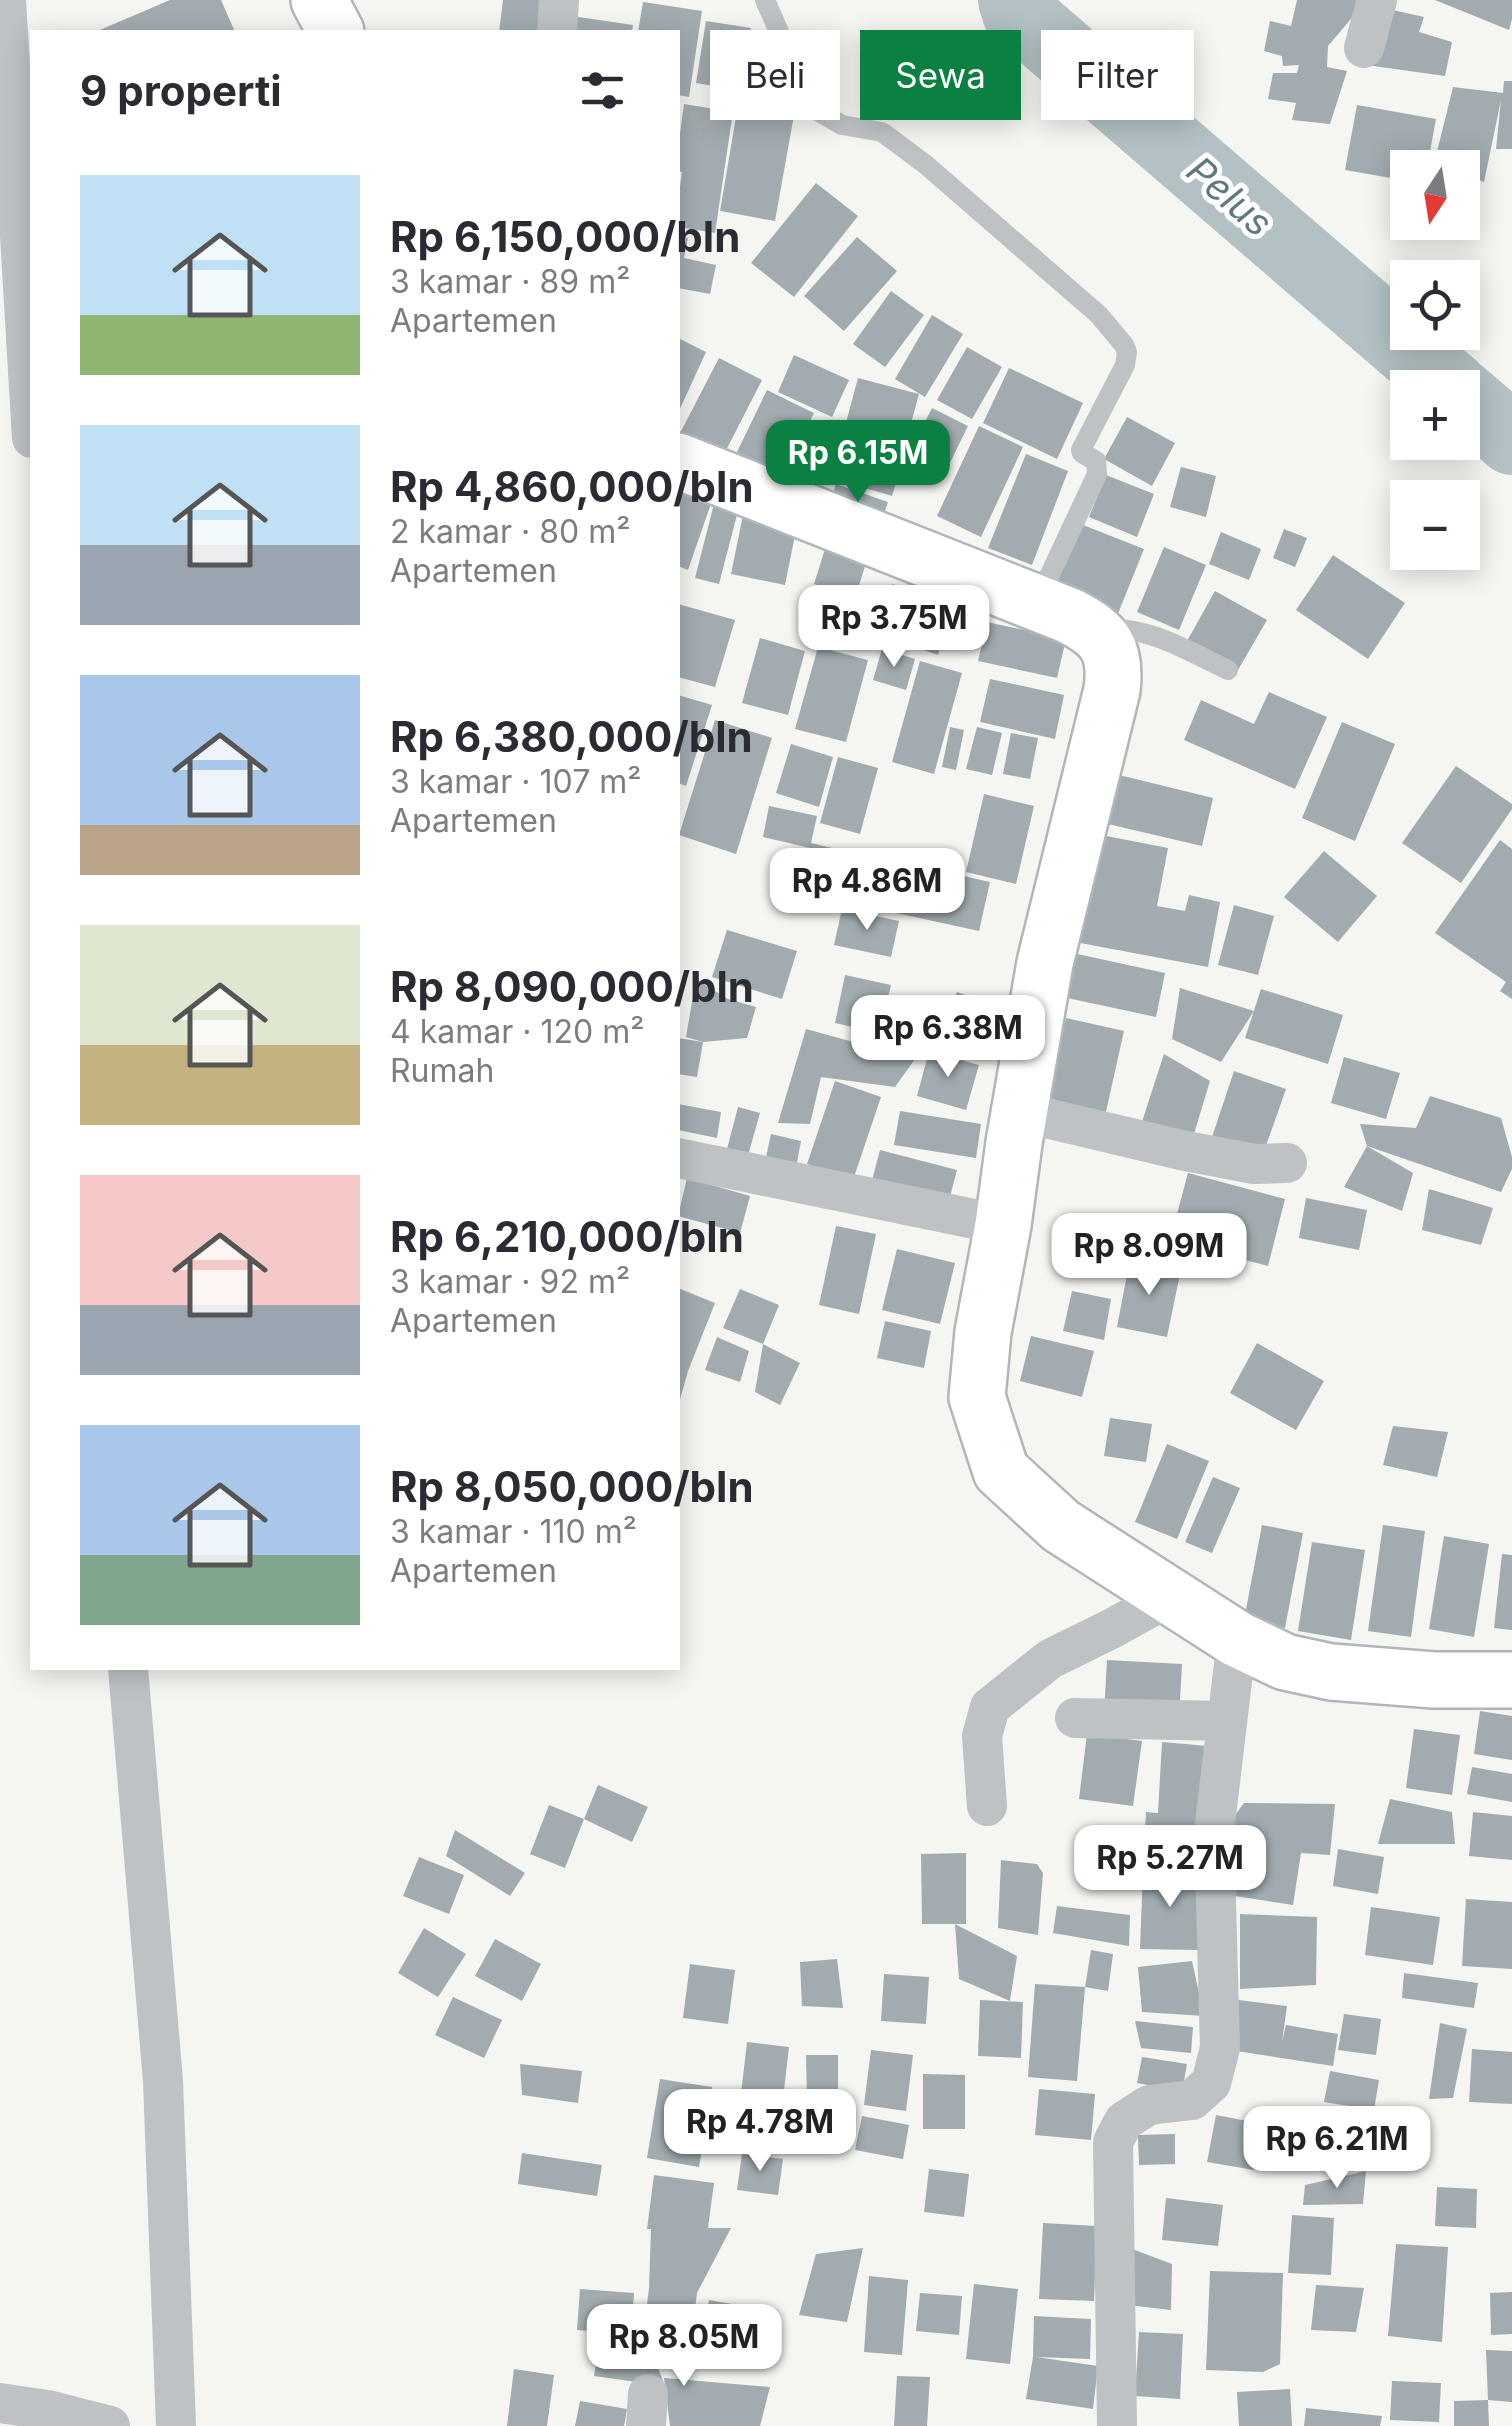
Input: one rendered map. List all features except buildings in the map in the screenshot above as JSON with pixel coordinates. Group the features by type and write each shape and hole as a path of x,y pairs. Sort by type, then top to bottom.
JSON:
{"street":[{"path":"6,0 30,404"},
{"path":"318,0 335,30"},
{"path":"558,30 559,0"},
{"path":"1364,48 1376,0"},
{"path":"680,462 1037,602 1096,630 1110,654 1112,690 1045,964 983,1332 976,1397 1001,1471 1061,1526 1237,1639 1285,1662 1330,1672 1434,1680 1512,1680"},
{"path":"1021,1112 1254,1164 1287,1163"},
{"path":"680,1158 1003,1225"},
{"path":"986,1806 982,1736 990,1707 1050,1659 1171,1596"},
{"path":"1117,2426 1113,2142 1124,2121 1149,2105 1192,2100 1211,2083 1217,2064 1220,2048 1214,1832 1237,1639"},
{"path":"128,1670 163,2081 176,2426"},
{"path":"1076,1718 1228,1721"},
{"path":"0,2402 110,2426"}],"lane":[{"path":"765,0 816,110 842,125 882,132 925,164 1099,315 1124,345 1124,364 1081,450 1096,461 1097,474 1037,602"},
{"path":"1096,630 1120,628 1148,633 1228,670"}],"waterway":[{"name":"Pelus","path":"1014,0 1018,13 1432,370"},
{"name":"Pelus","path":"1480,411 1512,439"}]}
